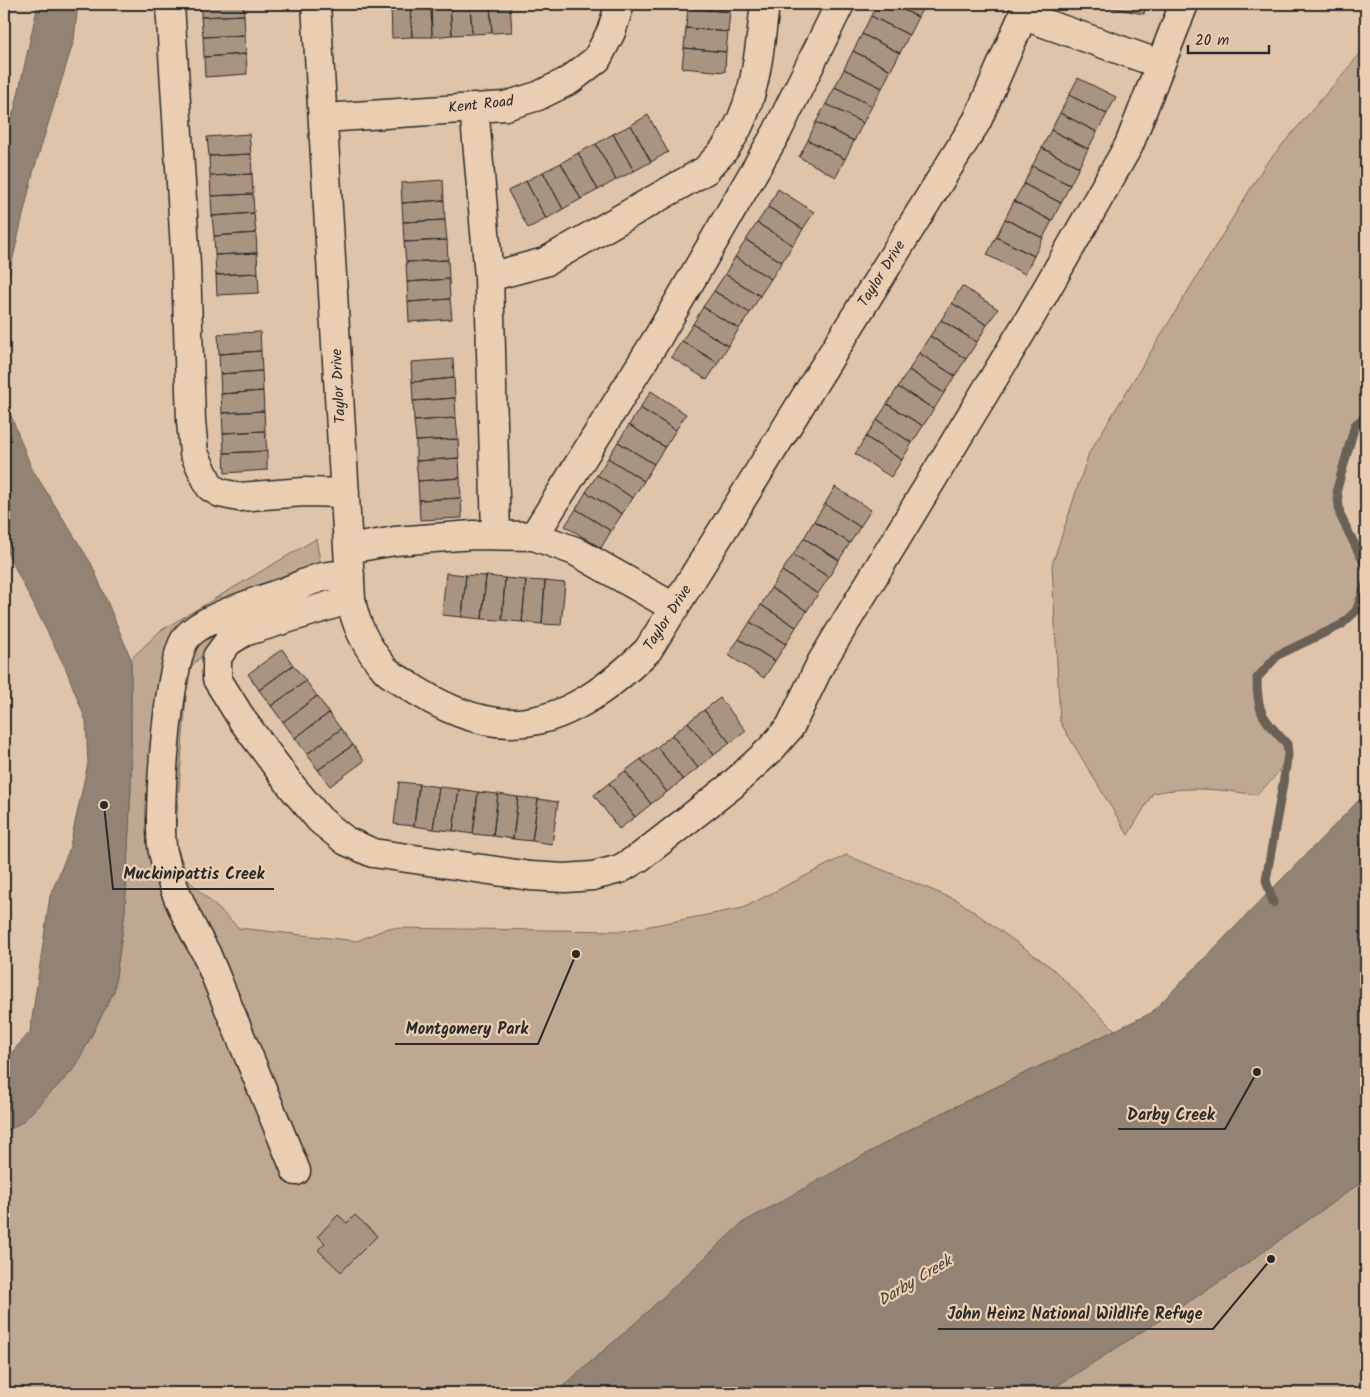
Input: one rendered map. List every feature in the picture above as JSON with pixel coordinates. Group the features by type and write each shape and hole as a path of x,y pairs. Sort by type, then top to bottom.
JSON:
{"street":[{"path":"170,4 186,264 194,453 210,487 220,493 239,497 304,492 345,493"},
{"name":"Taylor Drive","path":"316,4 354,620 386,670 416,692 453,712 486,721 526,723 561,713 592,696 622,676 648,650 977,121 1026,10"},
{"name":"Kent Road","path":"324,118 505,106 538,96 570,80 597,59 611,32 620,4"},
{"path":"489,277 545,262 706,170 726,147 741,121 755,82 765,4"},
{"path":"534,536 658,337 777,132 840,4"},
{"path":"675,608 575,551 534,536 496,535 395,541 350,574 228,642 217,657 217,679 243,721 293,788 320,820 346,841 373,853 530,876 565,878 593,876 620,869 640,857 731,786 770,750 790,727 826,655 1030,318 1124,154 1184,4"},
{"path":"1026,10 1160,64"},
{"path":"474,107 489,277 496,535"},
{"path":"296,1171 206,952 194,932 171,880 162,850 160,810 163,761 169,709 178,661 185,640 195,630 212,620 323,577 350,574"}],"shaded area":[{"path":"1366,47 1366,416 1355,425 1337,489 1340,515 1366,567 1366,584 1356,611 1341,625 1278,655 1257,678 1258,700 1263,715 1287,743 1285,759 1273,778 1256,795 1204,789 1153,793 1128,835 1060,722 1052,565 1089,453 1265,165"},
{"path":"316,539 326,593 218,639 188,670 175,841 189,881 239,928 357,941 388,928 624,931 743,908 846,855 959,901 1052,968 1115,1030 925,1121 632,1326 555,1393 4,1393 4,1133 22,1122 75,1068 114,991 125,911 131,786 131,659 160,631"},
{"path":"1366,1133 1366,1393 1015,1393"}],"water":[{"path":"38,4 78,4 74,40 33,173 4,296 4,133 15,108"},
{"path":"4,384 5,400 31,467 92,565 131,659 131,786 125,911 114,991 75,1068 22,1122 4,1133 4,1061 30,1032 50,896 69,850 88,763 86,721 66,669 4,546"},
{"path":"1366,793 1366,1179 1229,1276 1046,1393 555,1393 632,1326 742,1223 925,1121 1151,1013"}],"building":[{"path":"201,4 243,4 244,15 201,17"},
{"path":"391,4 410,4 412,37 392,38"},
{"path":"410,4 431,4 432,37 412,37"},
{"path":"431,4 450,4 452,35 432,37"},
{"path":"450,4 470,4 472,34 452,35"},
{"path":"470,4 490,4 492,33 472,34"},
{"path":"490,4 510,4 512,32 492,33"},
{"path":"689,4 731,4 730,12 688,8"},
{"path":"877,4 891,4 918,17 909,35 871,16"},
{"path":"891,4 925,4 918,17"},
{"path":"1103,4 1146,4 1144,14 1102,6"},
{"path":"688,8 730,12 728,32 686,28"},
{"path":"244,15 245,35 203,37 201,17"},
{"path":"871,16 909,35 900,53 862,34"},
{"path":"686,28 728,32 726,52 684,48"},
{"path":"862,34 900,53 891,70 853,51"},
{"path":"245,35 246,54 204,57 203,37"},
{"path":"684,48 726,52 725,72 682,68"},
{"path":"853,51 891,70 882,88 844,69"},
{"path":"246,54 247,74 205,77 204,57"},
{"path":"844,69 882,88 872,106 835,87"},
{"path":"1078,78 1116,97 1107,114 1069,95"},
{"path":"835,87 872,106 863,123 826,104"},
{"path":"1069,95 1107,114 1097,132 1060,113"},
{"path":"826,104 863,123 854,141 816,122"},
{"path":"1060,113 1097,132 1088,149 1051,130"},
{"path":"648,115 668,152 651,162 631,125"},
{"path":"816,122 854,141 845,159 808,140"},
{"path":"631,125 651,162 634,171 613,134"},
{"path":"1051,130 1088,149 1079,167 1042,148"},
{"path":"249,134 251,154 209,156 207,137"},
{"path":"613,134 634,171 616,180 596,144"},
{"path":"808,140 845,159 836,177 799,157"},
{"path":"596,144 616,180 598,190 578,153"},
{"path":"1042,148 1079,167 1070,185 1032,166"},
{"path":"578,153 598,190 581,199 561,163"},
{"path":"251,154 252,174 210,176 209,156"},
{"path":"561,163 581,199 563,209 543,172"},
{"path":"1032,166 1070,185 1061,203 1024,184"},
{"path":"543,172 563,209 546,219 526,181"},
{"path":"252,174 253,194 211,196 210,176"},
{"path":"443,180 444,200 402,203 401,183"},
{"path":"526,181 546,219 528,228 508,191"},
{"path":"1024,184 1061,203 1052,221 1014,201"},
{"path":"778,189 814,212 803,229 768,207"},
{"path":"253,194 254,213 212,216 211,196"},
{"path":"444,200 445,220 403,222 402,203"},
{"path":"1014,201 1052,221 1043,238 1005,219"},
{"path":"768,207 803,229 793,245 757,223"},
{"path":"254,213 256,233 214,236 212,216"},
{"path":"1005,219 1043,238 1034,256 996,237"},
{"path":"445,220 447,240 404,242 403,222"},
{"path":"757,223 793,245 782,262 746,240"},
{"path":"256,233 257,253 215,255 214,236"},
{"path":"996,237 1034,256 1025,274 987,255"},
{"path":"447,240 448,260 406,262 404,242"},
{"path":"746,240 782,262 771,279 735,257"},
{"path":"257,253 258,273 216,275 215,255"},
{"path":"735,257 771,279 760,296 725,274"},
{"path":"448,260 449,279 407,282 406,262"},
{"path":"258,273 259,293 217,295 216,275"},
{"path":"725,274 760,296 750,313 714,291"},
{"path":"449,279 450,299 408,302 407,282"},
{"path":"962,286 998,309 987,325 952,303"},
{"path":"714,291 750,313 739,329 703,307"},
{"path":"450,299 452,319 409,322 408,302"},
{"path":"952,303 987,325 977,342 941,320"},
{"path":"703,307 739,329 728,346 693,324"},
{"path":"941,320 977,342 966,359 930,336"},
{"path":"693,324 728,346 718,363 682,341"},
{"path":"260,332 261,351 219,354 218,334"},
{"path":"930,336 966,359 955,376 919,353"},
{"path":"682,341 718,363 707,380 671,357"},
{"path":"261,351 262,371 220,374 219,354"},
{"path":"919,353 955,376 944,393 909,370"},
{"path":"453,359 454,378 412,382 411,362"},
{"path":"909,370 944,393 934,409 898,387"},
{"path":"262,371 263,391 221,394 220,374"},
{"path":"454,378 455,398 413,401 412,382"},
{"path":"898,387 934,409 923,426 887,404"},
{"path":"263,391 264,411 222,413 221,394"},
{"path":"651,391 686,414 676,430 640,408"},
{"path":"455,398 456,418 414,421 413,401"},
{"path":"887,404 923,426 912,443 877,420"},
{"path":"640,408 676,430 665,447 629,425"},
{"path":"264,411 265,431 223,433 222,413"},
{"path":"456,418 458,439 416,441 414,421"},
{"path":"877,420 912,443 902,460 866,437"},
{"path":"629,425 665,447 654,464 618,442"},
{"path":"265,431 267,451 224,453 223,433"},
{"path":"866,437 902,460 891,477 855,454"},
{"path":"458,439 459,458 416,461 416,441"},
{"path":"618,442 654,464 644,481 608,458"},
{"path":"267,451 267,470 225,473 224,453"},
{"path":"459,458 460,478 418,481 416,461"},
{"path":"608,458 644,481 633,498 597,475"},
{"path":"597,475 633,498 622,514 586,492"},
{"path":"460,478 461,498 419,500 418,481"},
{"path":"835,487 871,510 860,527 825,504"},
{"path":"586,492 622,514 611,531 576,509"},
{"path":"461,498 462,518 420,520 419,500"},
{"path":"825,504 860,527 850,543 814,521"},
{"path":"576,509 611,531 601,548 565,526"},
{"path":"814,521 850,543 839,560 804,538"},
{"path":"804,538 839,560 829,577 793,555"},
{"path":"793,555 829,577 818,594 782,571"},
{"path":"782,571 818,594 807,611 771,588"},
{"path":"446,573 466,575 462,617 442,615"},
{"path":"466,575 486,576 482,619 462,617"},
{"path":"486,576 505,578 502,620 482,619"},
{"path":"505,578 526,580 522,622 502,620"},
{"path":"526,580 545,581 542,624 522,622"},
{"path":"545,581 565,583 561,625 542,624"},
{"path":"771,588 807,611 796,627 761,605"},
{"path":"761,605 796,627 786,644 750,622"},
{"path":"750,622 786,644 775,661 739,639"},
{"path":"739,639 775,661 764,678 728,655"},
{"path":"282,649 293,665 259,690 248,674"},
{"path":"293,665 306,681 271,706 259,690"},
{"path":"306,681 317,696 283,722 271,706"},
{"path":"317,696 329,713 295,738 283,722"},
{"path":"720,698 746,731 730,743 704,710"},
{"path":"704,710 730,743 714,755 688,722"},
{"path":"329,713 341,729 307,754 295,738"},
{"path":"688,722 714,755 698,768 672,735"},
{"path":"341,729 353,745 318,770 307,754"},
{"path":"672,735 698,768 683,780 657,747"},
{"path":"353,745 364,761 330,786 318,770"},
{"path":"657,747 683,780 667,792 641,759"},
{"path":"641,759 667,792 651,804 625,771"},
{"path":"625,771 651,804 635,817 609,783"},
{"path":"399,782 419,784 414,826 394,824"},
{"path":"609,783 635,817 619,829 594,795"},
{"path":"419,784 439,787 433,829 414,826"},
{"path":"439,787 459,789 453,831 433,829"},
{"path":"459,789 478,792 473,834 453,831"},
{"path":"478,792 498,794 493,836 473,834"},
{"path":"498,794 518,797 513,839 493,836"},
{"path":"518,797 538,799 532,841 513,839"},
{"path":"538,799 558,802 552,844 532,841"},
{"path":"338,1215 347,1223 355,1215 377,1236 341,1272 318,1250 325,1243 318,1236"}],"waterway":[{"path":"1366,416 1355,425 1337,489 1340,515 1366,567"},
{"path":"1273,903 1266,880 1288,755 1287,744 1272,728 1260,708 1257,678 1278,655 1341,625 1356,611 1366,584"}],"place":[{"name":"Muckinipattis Creek","path":"104,805"},
{"name":"Montgomery Park","path":"576,954"},
{"name":"Darby Creek","path":"1257,1072"},
{"name":"John Heinz National Wildlife Refuge","path":"1271,1259"}]}
